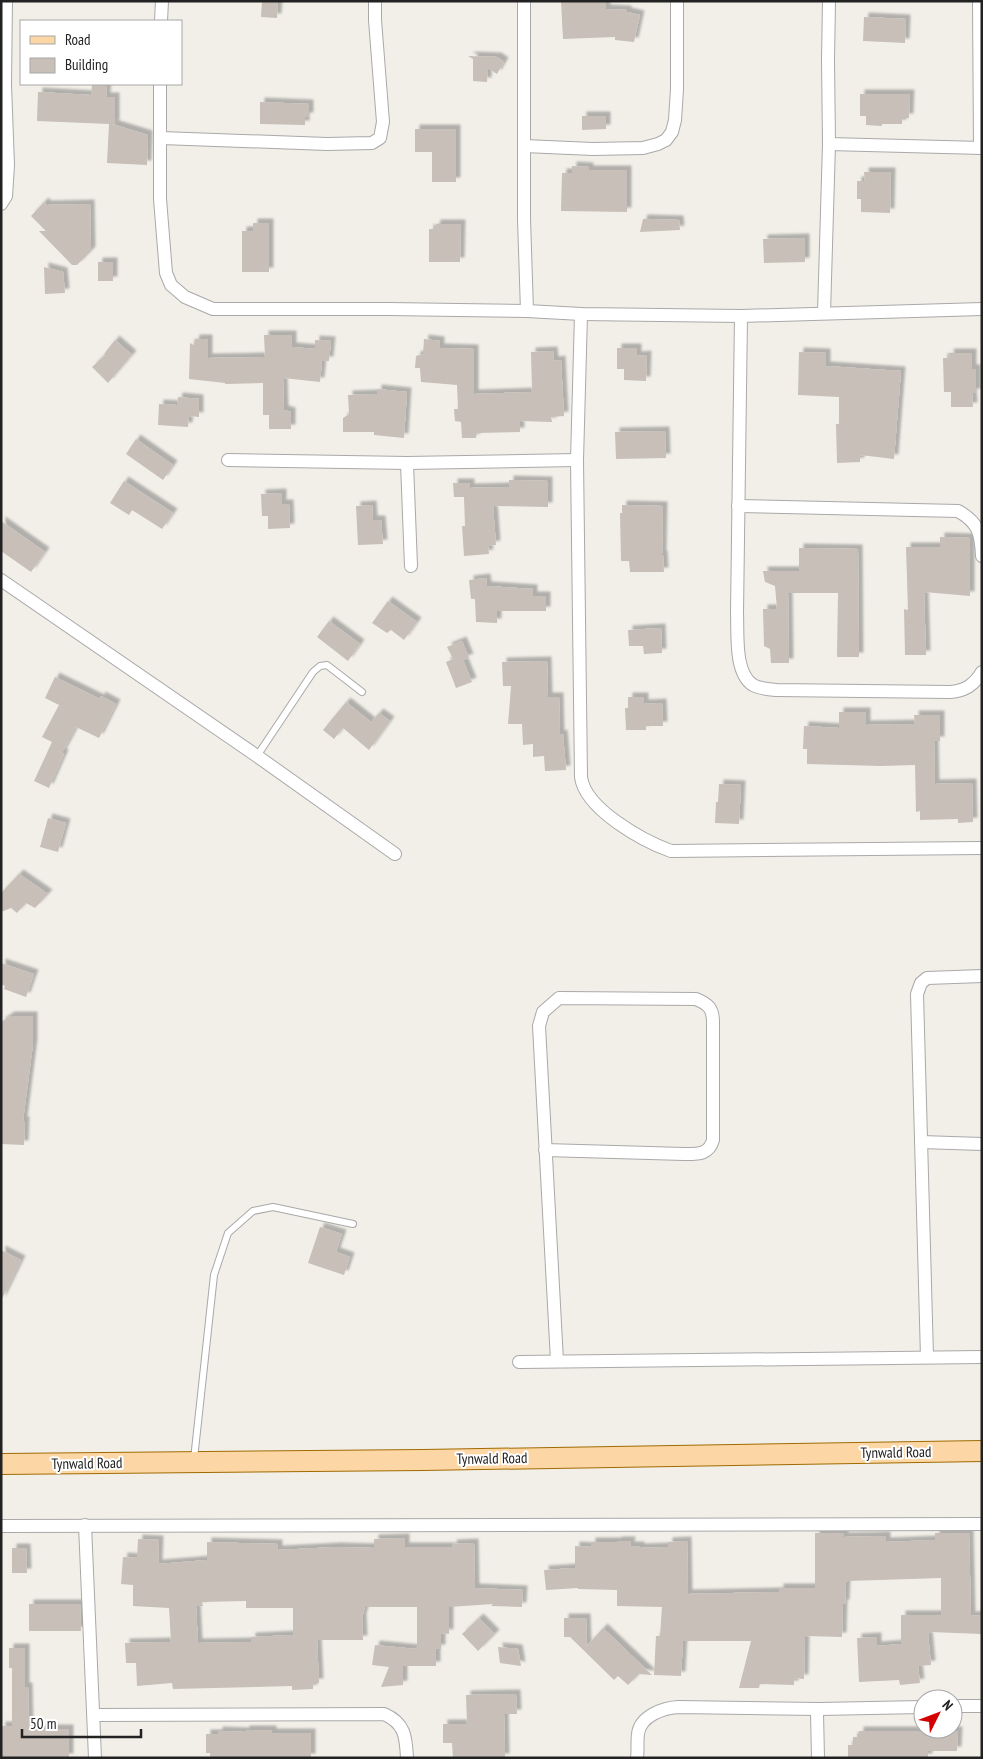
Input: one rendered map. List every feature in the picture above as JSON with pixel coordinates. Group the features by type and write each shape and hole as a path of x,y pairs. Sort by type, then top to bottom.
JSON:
{"main road":[{"name":"Tynwald Road","path":"1,1464 982,1450"}],"street":[{"path":"1,204 6,196 8,165 5,46 6,1"},
{"path":"161,20 162,1"},
{"path":"161,138 327,144 372,143 380,138 383,122 375,1"},
{"path":"524,1 527,311"},
{"path":"524,146 593,149 643,148 666,140 672,132 675,120 678,1"},
{"path":"824,313 829,144 829,1"},
{"path":"829,144 981,148 979,1"},
{"path":"160,85 160,199 166,273 171,285 185,297 213,309 390,309 741,316 982,309"},
{"path":"580,314 577,460 582,787 594,802 628,830 650,844 671,851 982,848"},
{"path":"741,316 737,613 740,668 746,678 752,685 776,690 958,692 971,686 982,672"},
{"path":"228,460 407,463 577,460"},
{"path":"407,463 411,566"},
{"path":"738,506 958,511 970,518 978,529 982,541 982,556"},
{"path":"1,580 257,756 395,854"},
{"path":"927,1357 917,994 921,983 927,978 982,976"},
{"path":"545,1150 684,1154 701,1154 706,1152 712,1146 713,1140 713,1013 706,1003 696,999 559,998 551,1003 543,1012 539,1026 545,1150 557,1361"},
{"path":"921,1142 982,1144"},
{"path":"519,1362 982,1357"},
{"path":"1,1526 982,1524"},
{"path":"85,1525 95,1758"},
{"path":"638,1758 638,1732 643,1722 666,1708 678,1706 819,1709 913,1707"},
{"path":"963,1706 982,1706"},
{"path":"818,1758 817,1713 819,1709"},
{"path":"94,1716 384,1714 394,1718 400,1724 404,1732 407,1758"}],"lane":[{"path":"257,756 313,672 320,666 328,665 362,692"},
{"path":"194,1462 214,1275 228,1233 252,1211 273,1207 354,1224"}],"building":[{"path":"262,1 278,1 277,18 261,17"},
{"path":"561,1 606,1 606,9 627,10 627,12 640,15 634,42 615,40 615,37 563,39"},
{"path":"864,17 906,19 905,43 863,41"},
{"path":"468,56 497,57 504,62 497,74 488,68 487,82 473,81 473,59"},
{"path":"92,85 107,85 106,97 115,97 115,124 112,124 148,135 147,165 107,163 109,124 37,121 38,92 91,95"},
{"path":"860,94 910,94 909,118 902,118 902,124 866,125 866,116 860,116"},
{"path":"260,102 309,104 309,117 305,117 305,125 260,124"},
{"path":"582,116 606,116 606,129 582,130"},
{"path":"415,129 456,129 456,182 432,182 432,152 415,152"},
{"path":"572,166 589,167 589,170 627,170 627,212 561,211 562,173 572,173"},
{"path":"864,172 891,172 890,213 861,212 861,199 857,199 857,181 865,181"},
{"path":"44,202 47,205 90,204 91,251 77,265 72,265 39,231 46,231 31,216"},
{"path":"643,219 679,220 680,230 640,232"},
{"path":"253,223 269,223 269,272 242,272 242,231 253,231"},
{"path":"436,224 461,224 460,262 429,262 429,229 435,229"},
{"path":"805,238 805,262 764,263 763,239"},
{"path":"98,262 113,262 113,281 98,281"},
{"path":"44,267 63,272 65,293 45,294"},
{"path":"264,335 292,335 292,347 315,349 315,340 331,341 329,361 322,361 320,382 283,378 284,410 291,412 291,429 269,429 269,415 263,415 263,383 225,384 189,379 190,343 194,345 195,339 208,339 208,358 265,357"},
{"path":"424,339 440,341 440,348 474,349 474,394 532,392 531,352 553,351 554,361 561,360 564,416 551,417 552,422 520,421 520,432 477,433 476,438 462,438 461,422 455,421 454,409 458,409 457,385 421,382 420,368 415,368 416,356 423,354"},
{"path":"115,340 132,355 108,383 92,367 105,355"},
{"path":"617,348 637,348 637,356 647,355 646,381 624,380 624,369 617,369"},
{"path":"799,352 826,353 826,366 901,371 894,459 860,455 860,462 837,463 836,424 839,424 839,397 798,395"},
{"path":"949,353 972,353 972,369 976,369 976,393 972,393 973,407 951,407 951,392 944,392 943,358 950,358"},
{"path":"377,389 407,392 404,438 374,435 374,432 343,432 343,418 349,414 348,395 377,394"},
{"path":"178,397 199,399 199,417 189,416 188,427 158,425 159,404 177,405"},
{"path":"665,431 666,458 616,459 615,432"},
{"path":"136,439 173,465 163,480 126,454"},
{"path":"509,480 548,481 548,507 493,506 496,545 488,546 489,554 464,556 462,526 465,526 464,497 454,497 453,483 470,483 470,488 509,487"},
{"path":"124,481 173,513 162,529 132,510 129,515 110,503"},
{"path":"282,493 282,504 289,504 290,528 268,529 268,516 262,516 261,494"},
{"path":"372,505 373,520 381,520 383,544 358,545 356,506"},
{"path":"622,505 663,506 662,555 664,572 630,572 629,561 621,561 620,513 622,513"},
{"path":"1,521 45,552 31,572 1,551"},
{"path":"940,537 970,538 970,596 924,592 926,655 905,655 904,609 908,610 906,547 940,547"},
{"path":"799,548 858,549 859,657 837,657 838,593 788,593 789,663 771,663 770,649 764,646 763,609 777,609 775,586 765,582 763,571 799,571"},
{"path":"486,578 487,586 533,589 533,596 546,596 546,611 497,611 497,623 476,622 475,599 471,599 469,580"},
{"path":"388,601 417,622 404,640 391,630 387,633 372,623"},
{"path":"329,621 360,644 348,661 317,637"},
{"path":"661,628 662,653 644,654 643,646 629,646 628,630"},
{"path":"462,641 469,658 463,660 472,682 456,688 446,662 453,659 447,647"},
{"path":"547,661 548,697 559,697 560,735 563,734 566,770 545,771 544,756 533,757 533,744 523,745 522,724 508,724 511,686 503,686 502,662"},
{"path":"55,677 100,699 101,696 116,704 99,738 76,727 62,753 64,754 49,788 34,781 52,742 42,737 59,705 45,698"},
{"path":"628,697 644,697 644,704 662,703 663,726 646,726 646,730 626,730 625,708 628,708"},
{"path":"346,702 371,722 379,713 390,721 369,750 343,728 334,739 323,730"},
{"path":"839,712 866,712 866,725 915,724 914,715 940,715 940,741 934,741 935,784 972,783 973,822 958,823 958,819 920,820 920,811 916,812 915,765 807,764 807,749 803,749 804,726 839,728"},
{"path":"719,784 741,785 739,824 715,823"},
{"path":"48,818 66,823 58,852 40,847"},
{"path":"19,874 48,894 35,908 26,903 17,913 11,908 1,912 1,893"},
{"path":"1,963 34,974 26,997 4,989 5,986 1,984"},
{"path":"10,1016 33,1016 33,1044 23,1121 25,1121 24,1145 1,1144 1,1022"},
{"path":"320,1227 342,1234 336,1252 350,1257 344,1275 308,1263"},
{"path":"1,1250 21,1260 1,1301"},
{"path":"815,1533 844,1533 844,1537 886,1536 886,1542 935,1540 935,1533 969,1533 971,1616 982,1615 982,1634 930,1632 928,1634 931,1665 918,1666 920,1683 900,1685 899,1680 859,1682 857,1638 877,1637 877,1646 901,1644 901,1615 941,1615 941,1578 848,1581 846,1582 845,1604 843,1604 842,1637 805,1636 804,1679 794,1678 794,1685 760,1684 759,1688 739,1688 751,1641 683,1641 681,1676 654,1675 656,1636 660,1636 662,1607 617,1606 617,1590 578,1588 546,1590 544,1570 575,1568 575,1546 591,1547 591,1542 617,1541 631,1541 630,1546 640,1546 640,1548 668,1547 668,1542 687,1541 688,1594 779,1592 779,1588 815,1588"},
{"path":"405,1538 405,1547 453,1547 452,1544 474,1543 475,1588 523,1590 522,1607 491,1606 493,1604 449,1607 449,1634 441,1633 441,1649 436,1649 436,1666 403,1666 403,1685 381,1687 389,1667 372,1665 375,1645 416,1649 417,1607 365,1607 362,1618 363,1640 317,1640 319,1683 313,1683 313,1689 292,1690 292,1686 173,1689 172,1683 137,1686 136,1663 126,1663 125,1643 171,1642 169,1608 133,1606 133,1585 121,1584 123,1557 137,1558 138,1539 159,1540 158,1564 207,1560 207,1542 278,1544 278,1550 336,1547 374,1548 374,1539","holes":["246,1601 246,1608 293,1608 293,1635 251,1637 251,1642 198,1643 196,1606 203,1606 202,1602"]},
{"path":"12,1548 26,1548 27,1573 12,1573"},
{"path":"29,1604 80,1604 81,1631 29,1631"},
{"path":"479,1618 495,1634 478,1651 462,1634"},
{"path":"564,1618 586,1618 587,1646 603,1628 652,1675 639,1674 628,1685 618,1676 614,1680 570,1637 564,1637"},
{"path":"498,1647 518,1649 521,1666 500,1663"},
{"path":"9,1648 25,1648 25,1687 28,1687 29,1729 69,1729 69,1758 1,1758 1,1726 12,1726 12,1668 9,1668"},
{"path":"516,1694 517,1714 504,1714 505,1758 453,1758 452,1743 443,1743 443,1724 467,1724 466,1695"},
{"path":"245,1730 272,1730 272,1733 311,1733 311,1758 210,1758 210,1753 206,1753 206,1734 218,1734 218,1731 245,1732"},
{"path":"859,1731 913,1731 913,1739 958,1739 957,1751 928,1751 928,1758 848,1758 848,1745 853,1745 853,1737 859,1737"}]}
